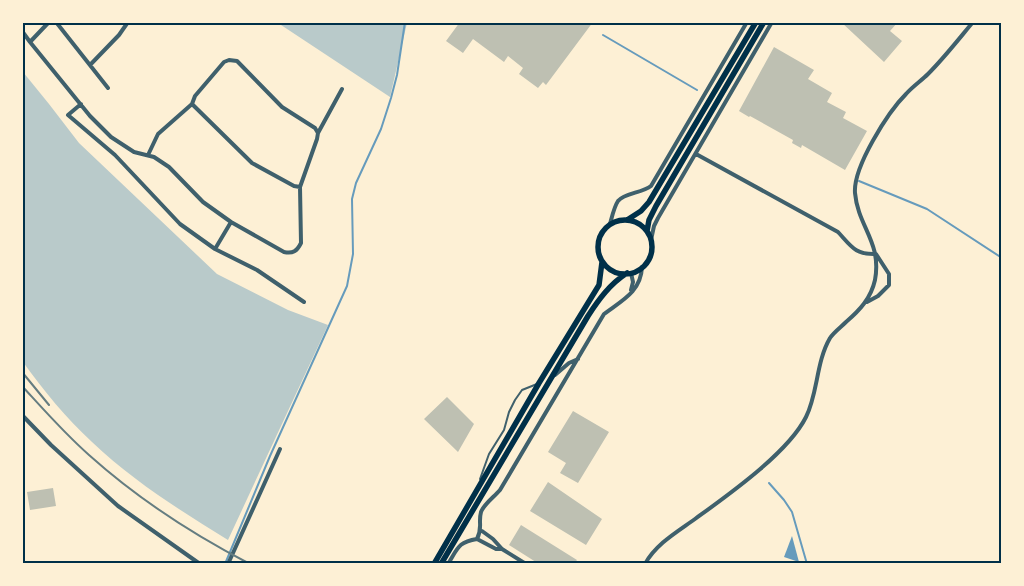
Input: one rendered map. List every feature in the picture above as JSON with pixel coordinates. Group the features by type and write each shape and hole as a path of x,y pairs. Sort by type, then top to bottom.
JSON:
{"main road":[{"path":"627,220 641,211 649,202 756,22"},
{"path":"647,231 649,220 656,206 764,22"},
{"path":"434,564 539,383 599,285 602,262 598,250 598,242 604,230 618,220 627,220 640,224 647,231 651,240 651,252 647,262 642,267 612,284 600,297 442,564"},
{"path":"602,262 612,270 629,273"}],"street":[{"path":"30,42 49,22"},
{"path":"56,22 108,88"},
{"path":"90,65 119,35 128,22"},
{"path":"610,224 618,201 623,197 645,191 655,179 748,22"},
{"path":"651,240 654,226 772,22"},
{"path":"644,564 659,547 721,500 790,441 811,406 823,356 831,337 867,302 878,296 889,285 889,274 876,254 857,204 855,186 862,164 882,123 907,92 928,74 973,22"},
{"path":"22,31 81,104 111,137 134,152 154,157 169,167 203,202 231,222 278,249 291,253 298,250 301,243 300,187 318,133 342,89"},
{"path":"148,155 158,134 192,104 195,96 224,62 232,60 242,66 282,107 315,128 318,133"},
{"path":"81,104 68,115 115,155 180,224 215,249 257,270 304,302"},
{"path":"192,104 252,162 294,186 300,187"},
{"path":"696,154 838,232 856,251 864,254 876,254"},
{"path":"215,249 231,222"},
{"path":"867,302 875,282 876,254"},
{"path":"526,564 502,549 482,531 480,521 482,510 500,490 604,314 622,303 630,295 638,283 642,267"},
{"path":"629,273 633,282 630,295"},
{"path":"542,393 562,368 578,359"},
{"path":"22,415 57,451 118,506 200,564"},
{"path":"228,562 280,449"},
{"path":"448,564 459,545 477,539 482,531"},
{"path":"477,539 502,549"}],"lane":[{"path":"478,487 485,462 504,430 509,412 515,400 522,390 539,383"}],"shaded area":[{"path":"278,23 407,23 390,97"},
{"path":"23,72 79,143 217,274 288,310 328,325 228,540 158,495 124,470 64,414 23,362"}],"water":[{"path":"792,536 799,562 784,557"}],"building":[{"path":"460,22 593,22 546,85 543,82 538,88 519,74 523,68 508,56 504,62 473,39 463,53 446,41"},
{"path":"841,22 898,22 890,31 902,41 884,62"},
{"path":"774,47 814,70 808,79 832,93 827,102 846,112 843,118 867,131 845,170 802,145 801,148 792,143 793,140 739,111"},
{"path":"447,397 474,424 458,452 424,419"},
{"path":"573,411 609,432 578,483 560,473 566,463 548,452"},
{"path":"548,482 602,519 586,545 530,511"},
{"path":"53,488 56,506 30,510 27,492"},
{"path":"521,525 577,560 574,564 539,564 509,545"}],"waterway":[{"path":"225,564 270,456 347,286 353,254 352,199 356,183 381,129 391,98 397,75 405,22"},
{"path":"603,35 697,90"},
{"path":"859,181 927,209 1002,258"},
{"path":"769,483 792,512 807,564"}],"railway":[{"path":"22,372 49,405"},
{"path":"22,386 72,439 126,486 186,528 250,564"}]}
